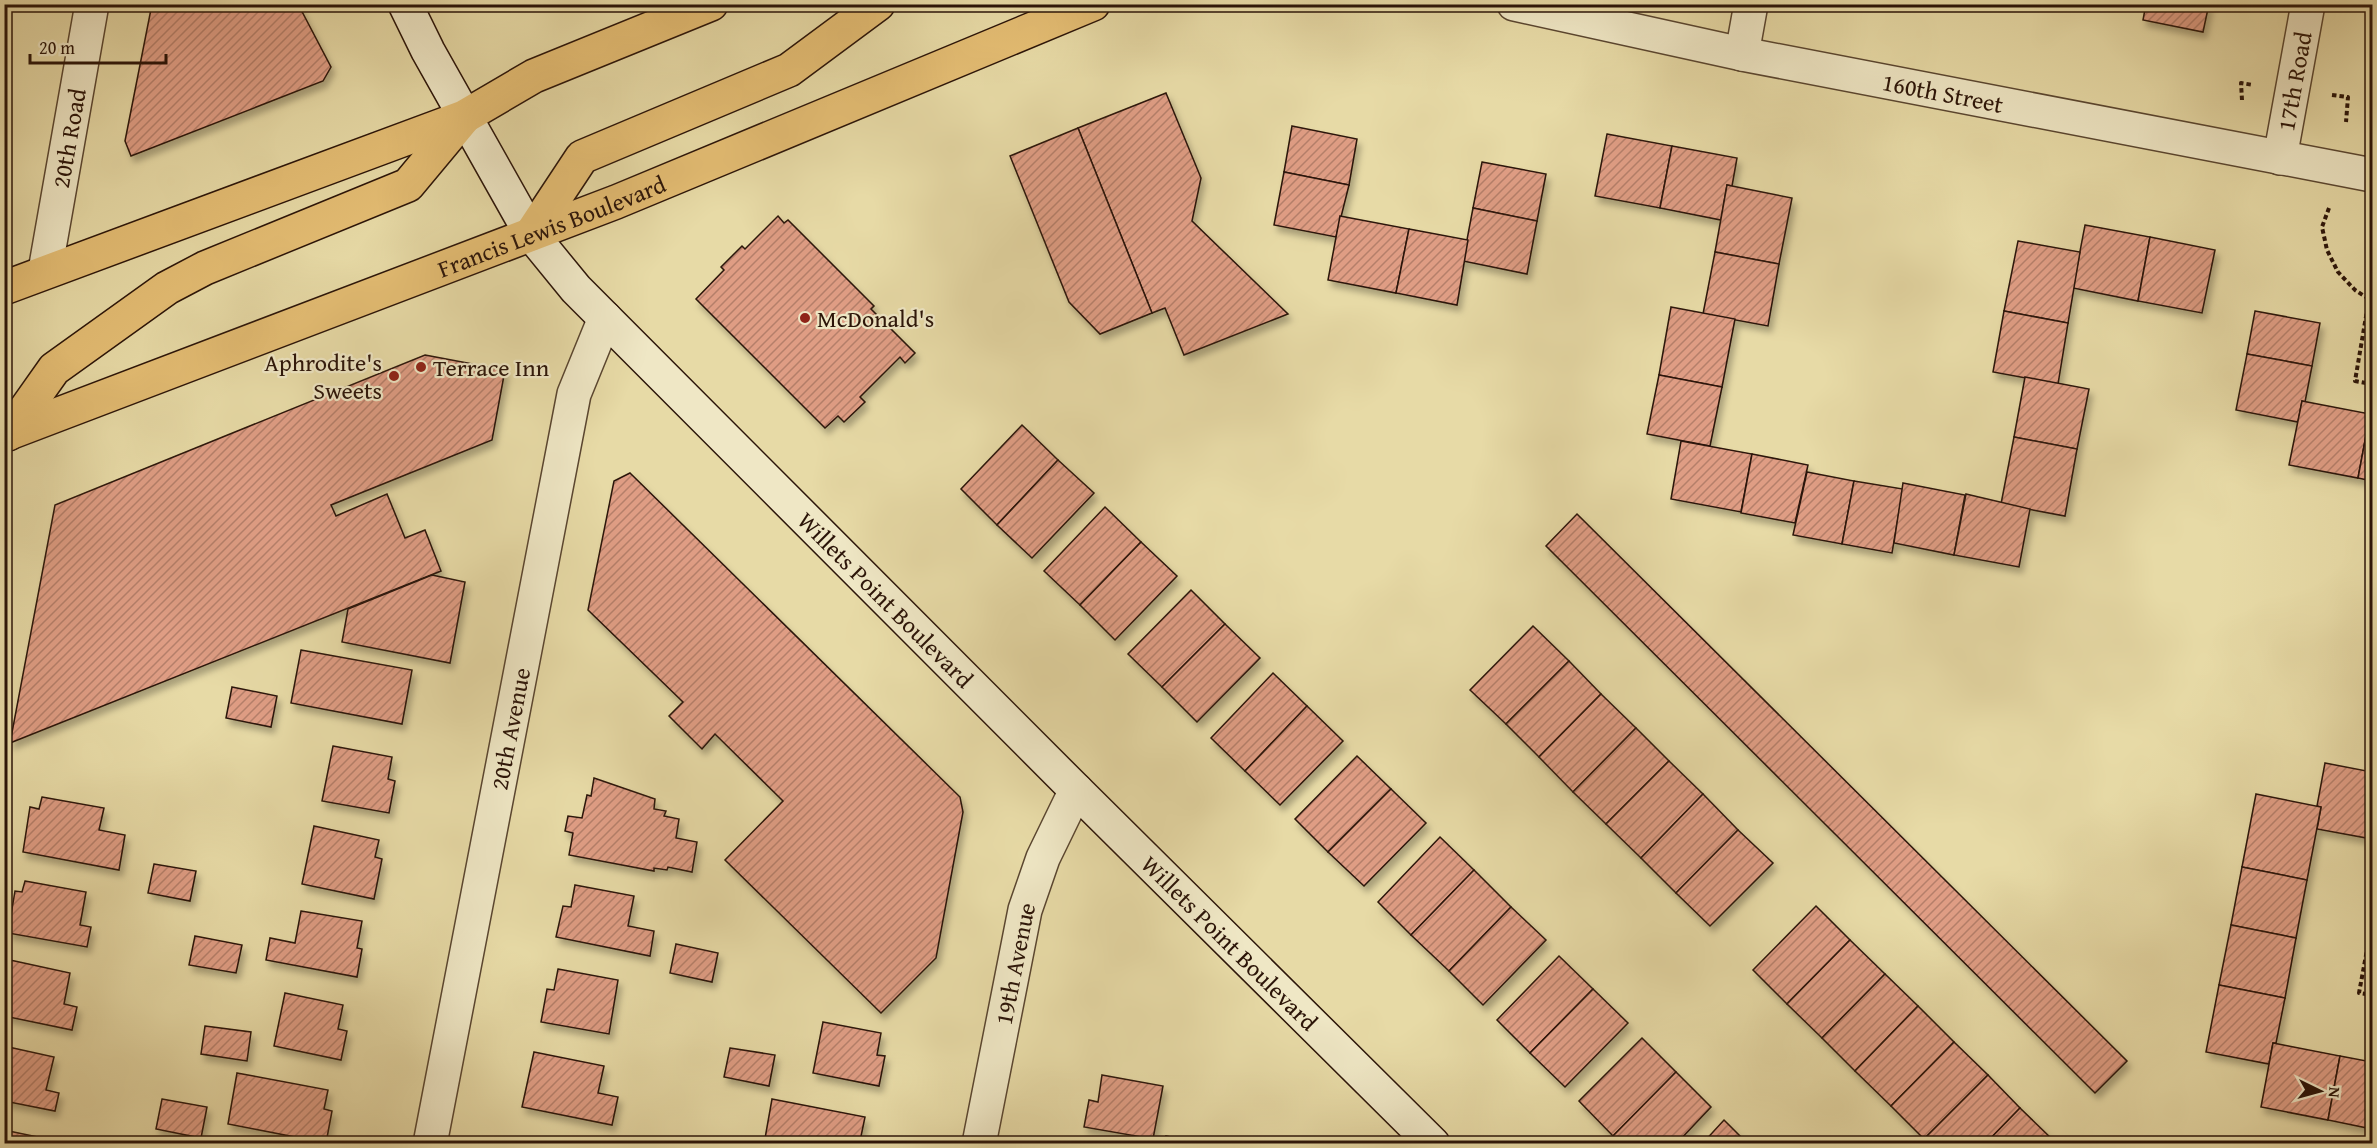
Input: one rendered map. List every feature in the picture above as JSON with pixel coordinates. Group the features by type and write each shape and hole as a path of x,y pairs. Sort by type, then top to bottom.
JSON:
{"main road":[{"path":"4,288 464,117 534,76 711,4"},
{"path":"531,234 582,157 789,70 878,4"},
{"name":"Francis Lewis Boulevard","path":"6,440 616,202 1093,4"},
{"path":"6,440 54,369 167,288 205,268 408,185 464,117"}],"street":[{"name":"20th Road","path":"45,272 92,4"},
{"name":"Willets Point Boulevard","path":"405,4 464,117 531,234 576,289 1076,790 1433,1143"},
{"name":"160th Street","path":"1514,4 1742,54 2373,175"},
{"path":"1742,54 1751,4"},
{"name":"17th Road","path":"2280,158 2308,4"},
{"name":"20th Avenue","path":"430,1143 574,394 605,318"},
{"name":"19th Avenue","path":"979,1143 1025,910 1043,858 1076,790"}],"path":[{"path":"2325,94 2348,97 2346,122"},
{"path":"2330,207 2322,226 2327,250 2338,272 2355,290 2371,300 2355,381 2373,384"},
{"path":"2373,923 2359,993 2373,995"}],"building":[{"path":"152,4 298,4 331,67 323,81 131,156 125,141"},
{"path":"2146,4 2209,4 2203,32 2143,20"},
{"path":"1166,93 1201,178 1192,221 1288,314 1184,355 1165,308 1152,313 1078,128"},
{"path":"1292,126 1357,139 1349,185 1284,172"},
{"path":"1078,128 1152,313 1100,334 1069,302 1010,156"},
{"path":"1607,134 1672,146 1660,208 1595,196"},
{"path":"1672,146 1737,158 1732,186 1727,185 1721,220 1660,208"},
{"path":"1482,162 1546,174 1537,221 1473,208"},
{"path":"1284,172 1349,185 1336,237 1274,225"},
{"path":"1727,185 1792,198 1779,264 1715,252"},
{"path":"1473,208 1537,221 1527,274 1463,261"},
{"path":"778,216 784,223 788,220 874,306 871,309 915,353 905,363 900,357 860,397 865,402 844,422 838,416 825,428 696,299 724,270 721,267 742,246 745,249"},
{"path":"1340,216 1409,229 1396,293 1328,280"},
{"path":"2085,225 2150,237 2138,301 2073,288"},
{"path":"1409,229 1468,240 1457,305 1396,293"},
{"path":"2150,237 2215,250 2202,313 2138,301"},
{"path":"2018,241 2080,252 2068,323 2004,311"},
{"path":"1715,252 1779,264 1768,326 1703,314"},
{"path":"1671,307 1735,319 1722,387 1659,375"},
{"path":"2004,311 2068,323 2058,384 1993,372"},
{"path":"2255,311 2320,323 2312,366 2247,354"},
{"path":"2247,354 2312,366 2305,402 2302,401 2298,422 2236,410"},
{"path":"425,355 505,370 492,440 331,505 336,516 387,494 405,538 425,530 441,571 10,743 55,505"},
{"path":"1659,375 1722,387 1710,446 1647,434"},
{"path":"2025,377 2089,389 2077,449 2014,437"},
{"path":"2302,401 2370,414 2358,478 2289,465"},
{"path":"2370,414 2372,415 2372,481 2358,478"},
{"path":"1022,425 1058,460 997,525 961,489"},
{"path":"2014,437 2077,449 2065,516 2001,504"},
{"path":"1681,441 1752,454 1741,512 1671,499"},
{"path":"1752,454 1808,465 1795,523 1741,513"},
{"path":"1058,460 1094,493 1032,558 997,525"},
{"path":"1807,472 1854,481 1842,544 1793,535"},
{"path":"630,473 960,797 963,812 936,958 881,1013 725,860 783,801 715,734 702,749 669,716 683,702 588,610 614,481"},
{"path":"1854,481 1903,489 1892,553 1842,544"},
{"path":"1903,483 1965,495 1954,555 1894,543"},
{"path":"1966,494 2030,509 2019,567 1954,555"},
{"path":"1105,507 1141,542 1080,605 1044,571"},
{"path":"1577,514 2127,1061 2095,1093 1546,546"},
{"path":"1141,542 1177,576 1115,640 1080,605"},
{"path":"432,575 465,582 450,663 342,642 348,609"},
{"path":"1191,590 1225,624 1162,687 1128,654"},
{"path":"1225,624 1260,658 1197,722 1162,687"},
{"path":"1533,626 1569,661 1506,724 1470,690"},
{"path":"301,650 412,670 402,724 291,703"},
{"path":"1569,661 1601,694 1539,757 1506,724"},
{"path":"1273,673 1307,706 1245,771 1211,738"},
{"path":"232,687 277,696 271,727 226,718"},
{"path":"1601,694 1636,728 1573,792 1539,757"},
{"path":"1307,706 1343,741 1280,805 1245,771"},
{"path":"1636,728 1669,761 1606,824 1573,792"},
{"path":"333,746 392,757 388,779 395,781 389,813 322,801"},
{"path":"1357,756 1391,789 1328,852 1295,819"},
{"path":"1669,761 1703,794 1641,858 1606,824"},
{"path":"2325,763 2372,772 2372,839 2317,829 2321,807 2317,806"},
{"path":"594,778 655,799 654,809 666,811 664,816 679,819 676,838 697,842 692,872 668,867 667,870 654,868 654,871 569,855 573,833 565,831 568,816 582,818 587,795 591,796"},
{"path":"1391,789 1426,823 1364,886 1328,852"},
{"path":"1703,794 1738,830 1676,893 1641,858"},
{"path":"2256,794 2321,807 2307,880 2242,867"},
{"path":"42,797 104,808 99,830 125,835 119,870 23,852 30,807 39,809"},
{"path":"314,826 379,840 375,857 382,859 374,899 302,884"},
{"path":"1738,830 1773,863 1710,926 1676,893"},
{"path":"1440,837 1474,870 1411,935 1378,902"},
{"path":"154,864 196,871 190,901 148,893"},
{"path":"2242,867 2307,880 2296,938 2231,925"},
{"path":"1474,870 1511,907 1449,971 1411,935"},
{"path":"25,881 86,892 80,925 91,927 87,947 8,933 15,891 22,892"},
{"path":"575,885 634,896 628,926 654,931 650,956 556,937 563,906 571,907"},
{"path":"1816,906 1850,940 1787,1004 1753,970"},
{"path":"1511,907 1546,940 1483,1005 1449,971"},
{"path":"301,911 362,921 357,948 362,949 357,977 266,960 270,938 295,943"},
{"path":"2231,925 2296,938 2285,998 2219,985"},
{"path":"195,936 242,945 236,973 189,965"},
{"path":"1850,940 1885,974 1822,1038 1787,1004"},
{"path":"676,944 718,953 712,982 670,973"},
{"path":"1559,956 1593,989 1530,1053 1497,1020"},
{"path":"10,960 70,973 64,1004 77,1007 72,1030 4,1016 4,973 7,974"},
{"path":"558,969 618,980 609,1034 541,1022 547,989 554,990"},
{"path":"1885,974 1918,1006 1855,1071 1822,1038"},
{"path":"2219,985 2285,998 2276,1043 2273,1043 2269,1064 2206,1052"},
{"path":"1593,989 1628,1023 1565,1087 1530,1053"},
{"path":"285,993 343,1005 338,1029 347,1031 341,1060 274,1046"},
{"path":"1918,1006 1954,1042 1891,1106 1855,1071"},
{"path":"823,1022 881,1033 877,1055 885,1056 879,1086 813,1073"},
{"path":"205,1026 251,1032 247,1061 201,1054"},
{"path":"1642,1038 1676,1072 1613,1136 1579,1101"},
{"path":"1954,1042 1988,1075 1924,1139 1891,1106"},
{"path":"2273,1043 2340,1056 2328,1120 2261,1107"},
{"path":"4,1046 54,1057 46,1090 59,1093 55,1111 4,1101"},
{"path":"730,1048 775,1055 769,1086 724,1077"},
{"path":"534,1052 604,1066 598,1093 618,1097 612,1125 522,1107"},
{"path":"2340,1056 2372,1062 2372,1129 2328,1120"},
{"path":"1676,1072 1711,1107 1676,1144 1622,1144 1613,1136"},
{"path":"237,1073 328,1090 324,1109 332,1111 326,1143 228,1124"},
{"path":"1102,1075 1163,1086 1153,1139 1084,1127 1089,1100 1098,1102"},
{"path":"1988,1075 2020,1108 1985,1144 1928,1144 1924,1139"},
{"path":"162,1099 207,1107 201,1138 156,1129"},
{"path":"772,1099 865,1117 860,1141 870,1144 764,1144"},
{"path":"2020,1108 2055,1142 2053,1144 1985,1144"},
{"path":"1724,1120 1748,1144 1702,1144"},
{"path":"4,1130 38,1137 37,1144 4,1144"},
{"path":"1166,1136 1203,1144 1164,1144"},
{"path":"526,1138 561,1144 525,1144"}],"place":[{"name":"McDonald's","path":"805,318"},
{"name":"Terrace Inn","path":"421,367"},
{"name":"Aphrodite's Sweets","path":"394,376"}]}
